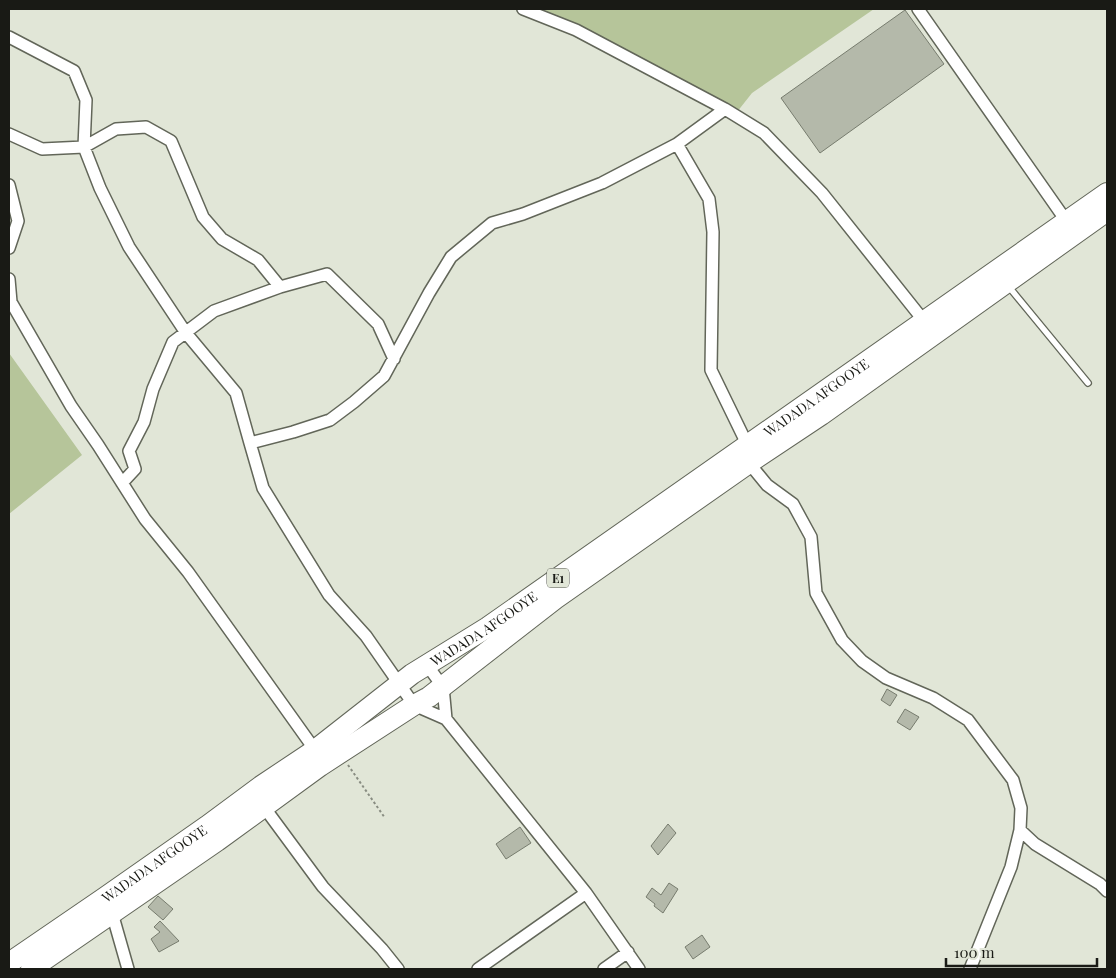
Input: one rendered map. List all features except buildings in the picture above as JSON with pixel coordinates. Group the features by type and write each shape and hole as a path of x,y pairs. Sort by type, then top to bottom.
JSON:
{"highway":[{"name":"WADADA AFGOOYE","path":"31,969 340,753 443,687 555,599 924,321 1107,193"},
{"name":"WADADA AFGOOYE","path":"9,962 104,898 261,786 316,750 412,674 488,627 748,453 821,415 1107,211"}],"street":[{"path":"522,9 576,30 724,109 764,133 822,194 924,321"},
{"path":"918,9 1067,222"},
{"path":"9,37 74,71 86,100 84,147 100,188 129,248 186,333 236,393 263,488 328,595 366,636 414,705 446,719 586,893 639,969"},
{"path":"250,443 294,432 330,420 384,376 429,293 451,258 492,223 522,214 602,183 677,144 724,109"},
{"path":"9,134 42,149 84,147 116,129 146,127 170,140 203,216 222,239 258,260 280,287"},
{"path":"677,144 709,199 714,232 711,370 748,453 767,485 793,504 811,537 816,593 842,640 862,661 886,678 934,698 968,720 1013,780 1020,808 1020,830 1011,867 970,969"},
{"path":"9,185 18,221 9,248"},
{"path":"122,482 135,470 129,451 144,422 156,381 173,342 214,311 280,287 327,274 378,324 394,359"},
{"path":"9,279 11,302 71,406 145,519 188,572 316,750"},
{"path":"427,665 443,687 446,719"},
{"path":"264,806 323,887 382,949 398,969"},
{"path":"1020,830 1036,844 1100,884 1107,891"},
{"path":"478,969 586,893"},
{"path":"112,913 128,969"},
{"path":"604,969 628,952"}],"lane":[{"path":"1006,283 1088,383"}],"path":[{"path":"340,753 385,818"}],"green space":[{"path":"541,9 874,9 752,93 737,112"},
{"path":"9,353 82,455 9,514"}]}
